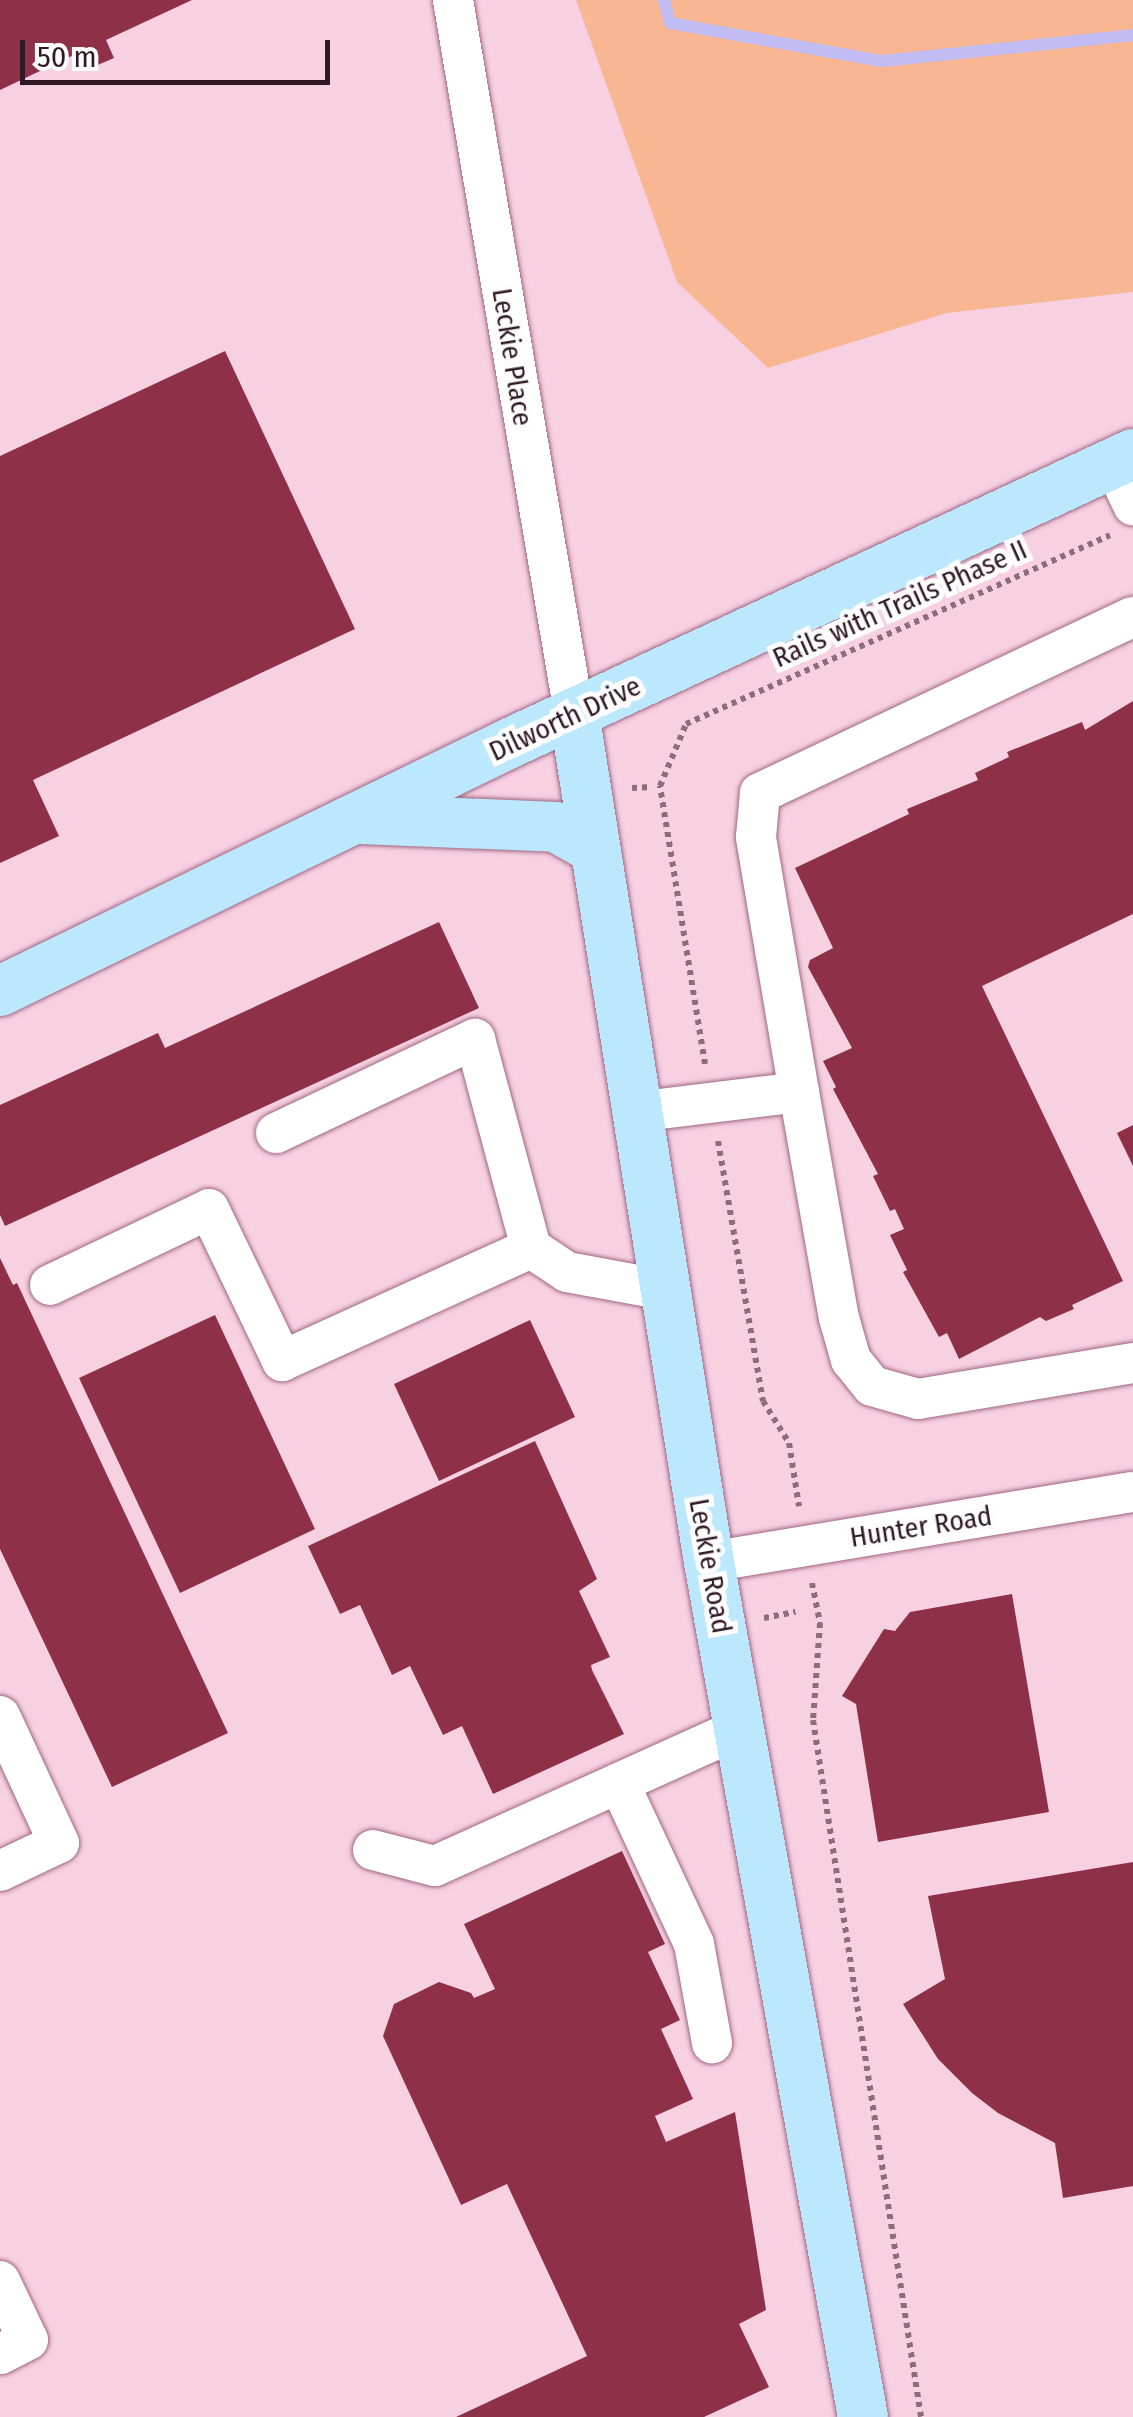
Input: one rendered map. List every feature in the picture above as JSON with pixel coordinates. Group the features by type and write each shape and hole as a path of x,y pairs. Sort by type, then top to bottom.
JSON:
{"main road":[{"name":"Dilworth Drive","path":"0,991 574,713 1124,489"},
{"name":"Leckie Road","path":"574,713 709,1562 863,2417"},
{"path":"360,818 556,827 594,848"}],"street":[{"name":"Leckie Place","path":"452,0 574,713"},
{"path":"1133,616 760,793 756,837 840,1318 851,1360 872,1386 918,1399 1133,1363"},
{"path":"276,1133 476,1039 531,1248 566,1272 665,1290"},
{"path":"636,1112 799,1092"},
{"path":"50,1286 209,1209 282,1361 531,1248"},
{"name":"Hunter Road","path":"709,1562 1133,1492"},
{"path":"0,1716 58,1843 0,1870"},
{"path":"373,1850 435,1866 739,1729"},
{"path":"619,1783 694,1944 712,2043"},
{"path":"0,2281 28,2340 0,2354"}],"path":[{"name":"Rails with Trails Phase II","path":"686,724 1124,489"},
{"path":"628,788 650,786"},
{"path":"763,1618 795,1612"}],"shaded area":[{"path":"576,0 1133,0 1133,292 947,313 768,368 677,282"}],"building":[{"path":"0,0 192,0 106,40 114,58 86,70 78,53 0,90"},
{"path":"225,351 355,629 33,780 59,836 0,863 0,456"},
{"path":"1133,701 1133,914 982,986 1123,1281 1072,1305 1074,1309 1046,1321 1040,1317 959,1359 947,1333 939,1337 903,1272 907,1270 890,1235 904,1229 873,1176 878,1174 833,1089 836,1087 823,1061 852,1048 808,967 810,960 833,948 795,868 909,814 907,809 978,780 975,773 1009,757 1007,752 1082,722 1085,730"},
{"path":"439,922 479,1008 5,1226 0,1215 0,1105 158,1033 165,1048"},
{"path":"1133,1125 1133,1166 1117,1133"},
{"path":"0,1258 13,1285 17,1283 228,1733 112,1787 0,1549"},
{"path":"215,1315 315,1529 180,1593 79,1378"},
{"path":"530,1320 575,1417 439,1481 394,1384"},
{"path":"535,1441 597,1579 579,1591 610,1657 591,1665 624,1734 493,1794 462,1726 443,1735 410,1666 392,1675 360,1605 340,1614 308,1546"},
{"path":"1012,1594 1049,1812 878,1842 856,1704 842,1696 884,1629 895,1631 910,1612"},
{"path":"622,1851 665,1944 648,1952 680,2020 661,2029 693,2099 655,2116 666,2142 735,2112 766,2310 739,2324 769,2387 704,2417 456,2417 587,2356 507,2184 461,2205 383,2036 394,2004 439,1982 471,1993 474,1998 495,1989 464,1924"},
{"path":"1133,1862 1133,2186 1063,2198 1055,2143 998,2113 972,2093 938,2059 903,2004 945,1979 928,1896"}],"waterway":[{"path":"664,0 670,23 882,61 1133,35"}]}
